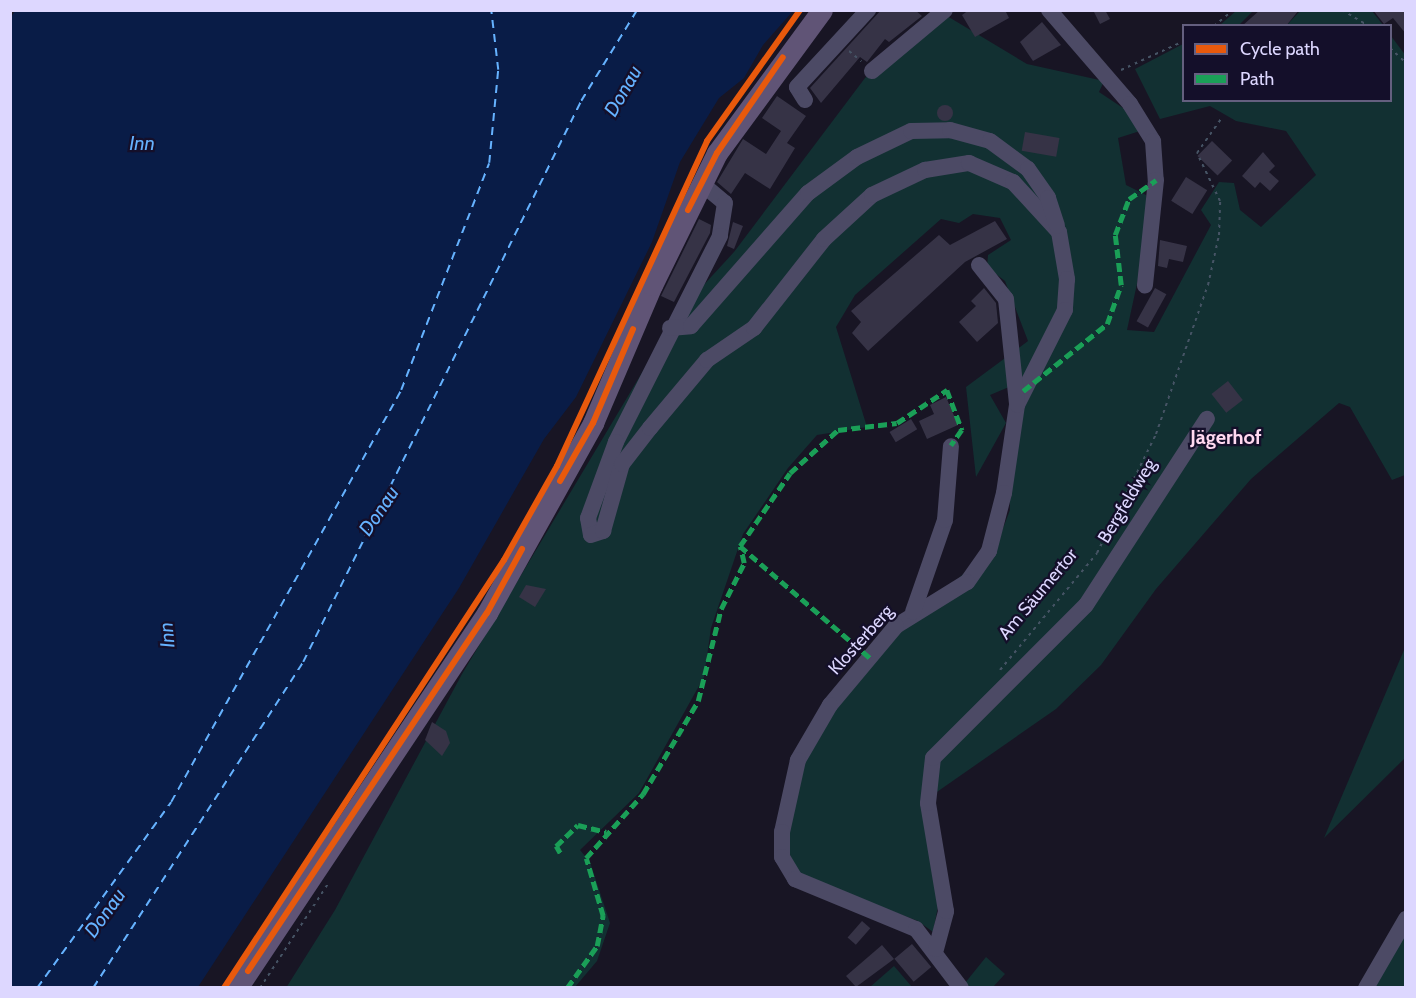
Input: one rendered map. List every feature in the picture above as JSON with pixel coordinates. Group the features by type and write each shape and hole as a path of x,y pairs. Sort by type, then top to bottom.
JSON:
{"main road":[{"path":"237,987 487,613 593,423 701,183 783,57 822,10"}],"street":[{"path":"805,100 797,87 868,10"},
{"path":"872,71 945,10"},
{"path":"1049,10 1108,76 1153,141 1156,180 1144,285"},
{"name":"Klosterberg","path":"670,328 691,326 808,193 857,157 911,131 973,134 1007,153 1039,183 1059,232 1067,279 1065,310 1017,405 1004,493 985,559 967,582 913,612 850,680 808,737 791,781 781,846 789,873 804,886 896,917 936,949 961,987"},
{"path":"701,183 720,196 726,212 720,236 670,328 608,462 588,518 591,535 603,531 622,464 650,428 707,360 754,328 824,239 872,195 924,170 969,163 1013,182 1059,232"},
{"path":"979,265 1006,299 1017,405"},
{"name":"Bergfeldweg","path":"936,949 946,911 928,803 933,758 1086,605 1207,419"},
{"path":"913,612 945,520 951,446"},
{"path":"1366,987 1406,919"}],"path":[{"path":"1216,24 1233,10"},
{"path":"1342,10 1366,24"},
{"path":"1108,76 1182,42"},
{"path":"1392,50 1406,63"}],"green space":[{"path":"1236,11 1253,11 1240,24 1221,24"},
{"path":"1300,11 1372,11 1382,24 1288,24"},
{"path":"942,13 1027,64 1104,81 1099,92 1129,112 1140,131 1118,138 1126,185 1146,195 1146,242 1127,330 1154,332 1211,225 1201,210 1219,182 1234,183 1240,210 1261,227 1316,175 1286,131 1236,121 1210,106 1160,119 1135,69 1182,45 1182,102 1392,102 1392,37 1406,56 1405,475 1392,480 1350,407 1339,403 1251,479 1156,589 1101,665 1056,709 934,794 939,901 933,932 918,921 799,876 786,846 808,745 898,632 997,544 1010,510 1009,387 990,395 1006,423 976,477 966,387 1028,341 1005,281 987,267 988,255 1011,240 1000,218 973,214 959,223 941,219 855,295 836,327 867,427 817,435 788,468 743,534 711,628 704,677 639,793 580,850 590,862 610,923 597,961 575,987 286,988 335,910 462,674 677,314 734,252 865,78"},
{"path":"1405,648 1405,758 1324,838 1404,650"},
{"path":"1404,933 1405,987 1363,988"},
{"path":"986,957 1005,974 993,987 970,987 965,983"},
{"path":"894,966 912,987 870,987"}],"water":[{"path":"15,11 793,11 763,45 744,78 719,98 680,162 652,242 576,397 544,439 459,588 198,987 11,987 10,19"}],"building":[{"path":"881,10 915,10 922,16 889,42 885,39 867,62 860,57 821,103 810,88"},
{"path":"969,10 1005,10 1009,18 975,37 962,15"},
{"path":"1093,10 1105,10 1110,19 1100,24"},
{"path":"1260,10 1299,10 1288,24 1244,24"},
{"path":"1373,10 1406,10 1406,34 1393,18 1384,24"},
{"path":"1042,22 1061,45 1033,61 1020,42"},
{"path":"777,96 806,116 787,143 795,148 770,189 745,173 731,194 717,182 743,139 766,154 781,131 762,118"},
{"path":"945,105 951,107 953,113 951,119 945,121 939,119 937,113 939,107"},
{"path":"1025,132 1059,138 1056,157 1022,151"},
{"path":"1212,141 1232,160 1218,176 1197,156"},
{"path":"1263,152 1275,166 1269,172 1279,181 1270,191 1260,182 1255,188 1242,176"},
{"path":"1186,177 1207,190 1192,214 1171,201"},
{"path":"699,219 711,225 710,233 674,302 661,296"},
{"path":"995,221 1007,239 965,262 868,351 852,333 861,322 851,311 939,235 950,245"},
{"path":"733,222 743,226 734,249 727,246"},
{"path":"1160,240 1187,246 1183,262 1169,259 1167,268 1158,266"},
{"path":"984,288 996,303 998,323 977,342 959,322 976,306 971,301"},
{"path":"1155,288 1166,294 1148,328 1137,321"},
{"path":"1228,381 1243,400 1226,413 1211,394"},
{"path":"946,397 958,425 927,439 919,421 934,414 930,405"},
{"path":"911,419 917,429 896,442 890,432"},
{"path":"526,585 546,589 535,607 519,597"},
{"path":"432,722 446,731 450,743 442,756 425,740"},
{"path":"862,921 870,928 856,945 848,938"},
{"path":"912,944 931,967 914,982 894,959"},
{"path":"882,945 894,959 856,987 846,976"}],"ferry route":[{"path":"37,988 171,802 401,390 489,163 498,70 491,10"},
{"path":"93,988 303,662 581,101 637,10"}],"marked path":[{"path":"1023,391 1107,324 1121,285 1115,235 1129,199 1156,180"},
{"path":"740,546 790,473 838,430 897,423 947,390 962,430 951,446"},
{"path":"567,988 597,946 603,916 586,858 643,794 698,701 721,609 744,563 740,546 870,658"},
{"path":"560,853 556,846 578,825 606,832"}],"cycle path":[{"path":"224,988 504,560 557,466 707,141 800,10"},
{"path":"688,210 717,153 783,57"},
{"path":"560,481 593,423 633,329"},
{"path":"248,971 487,613 522,549"}],"district":[{"name":"Jägerhof","path":"1226,437"}],"water label":[{"name":"Donau","path":"623,91"},
{"name":"Inn","path":"142,143"},
{"name":"Donau","path":"379,511"},
{"name":"Inn","path":"167,635"},
{"name":"Donau","path":"105,913"}]}
